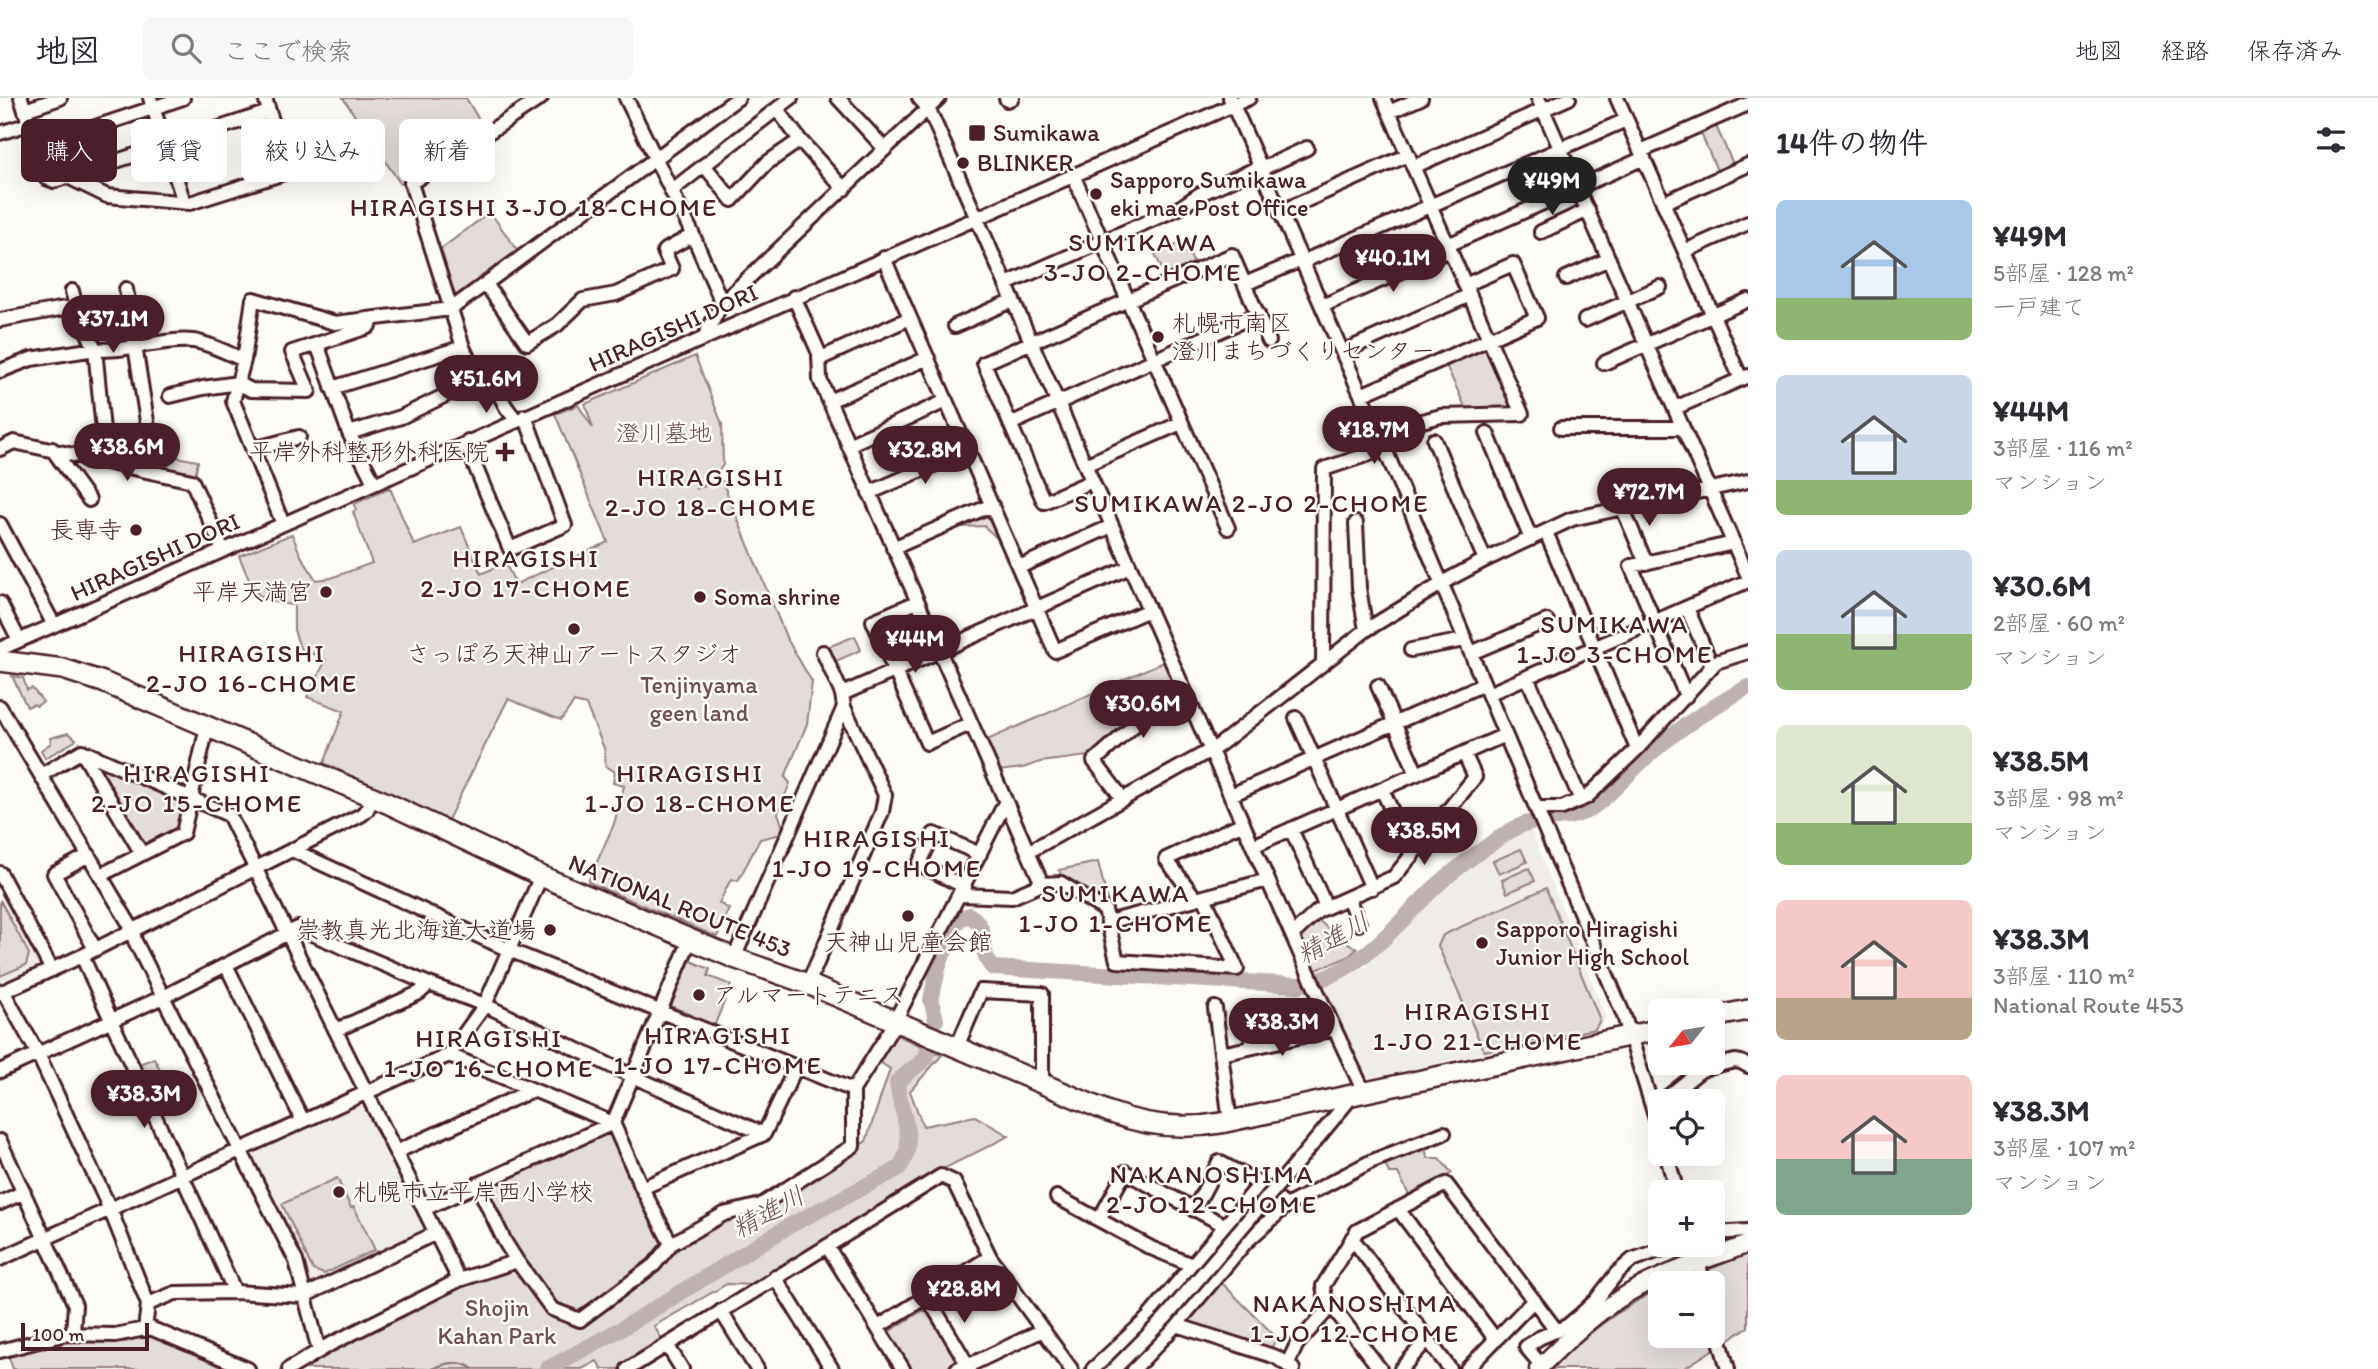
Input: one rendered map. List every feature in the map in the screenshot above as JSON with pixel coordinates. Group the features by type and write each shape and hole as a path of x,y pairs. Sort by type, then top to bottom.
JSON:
{"highway":[{"name":"NATIONAL ROUTE 453","path":"0,661 53,668 85,676 373,797 541,876 690,940 808,984 1117,1115 1149,1124 1194,1127 1230,1121 1648,1032"},
{"path":"1726,1014 1748,1010"}],"main road":[{"path":"1725,1247 1748,1244"},
{"path":"1540,1367 1580,1328 1622,1297 1686,1257"}],"street":[{"path":"23,104 61,98"},
{"path":"109,119 152,103 183,98"},
{"path":"76,182 107,196 190,203 288,172 265,98"},
{"path":"479,382 463,347 411,183 541,98"},
{"path":"626,98 693,235 722,303"},
{"path":"283,524 233,401 244,360 253,299 335,323 451,309 738,98"},
{"path":"671,191 790,98"},
{"path":"838,98 885,149"},
{"path":"919,98 928,108 1006,284 1334,1029 1358,1093 1165,1318 1114,1369"},
{"path":"705,337 722,303 939,98"},
{"path":"1006,98 1012,98"},
{"name":"HIRAGISHI DORI","path":"0,649 1073,175 1232,101 1249,98"},
{"path":"1377,433 1441,416 1522,414 1383,98"},
{"path":"1389,112 1421,98"},
{"path":"1280,212 1411,161 1540,104 1569,98"},
{"path":"1619,99 1713,315 1744,378 1675,408"},
{"path":"1232,101 1506,735 1630,1035 1648,1093"},
{"path":"1231,795 1394,724 1486,689 1527,677 1687,608 1748,578 1540,104"},
{"path":"1322,306 1578,187 1748,104"},
{"path":"777,109 844,189"},
{"path":"227,125 269,112"},
{"path":"1245,284 1626,120"},
{"path":"0,133 21,126"},
{"path":"704,165 732,200 767,163 800,139"},
{"path":"1006,284 1181,208 1200,194 1307,148"},
{"path":"1663,203 1748,165"},
{"path":"1073,175 1228,528"},
{"path":"177,182 184,202"},
{"path":"1541,232 1588,210"},
{"path":"1685,251 1748,223"},
{"path":"486,284 527,343 557,325 583,300 616,294 672,269 664,251 693,235"},
{"path":"1092,481 1044,502 984,363 1232,255 1269,341"},
{"path":"884,258 1055,651 1149,610"},
{"path":"1566,278 1609,259"},
{"path":"1342,352 1513,264 1537,318 1361,395"},
{"path":"1585,320 1660,287"},
{"path":"126,289 149,434"},
{"path":"72,291 95,349 103,430"},
{"path":"794,297 819,353 820,380 1042,884"},
{"path":"955,326 1013,300"},
{"path":"1604,363 1748,300"},
{"path":"0,320 76,306"},
{"path":"1010,424 1258,314"},
{"path":"170,396 238,383 251,390 309,391 292,352 368,327 374,318"},
{"path":"819,359 910,318"},
{"path":"0,371 31,359 95,349 194,341 244,360"},
{"path":"317,344 349,433 374,483"},
{"path":"332,387 463,347"},
{"path":"829,401 928,358"},
{"path":"349,433 401,417 479,382 495,386 506,407 521,418 565,525 510,549 470,454 468,441"},
{"path":"848,444 946,401"},
{"path":"1085,465 1181,422"},
{"path":"1561,428 1684,428"},
{"path":"1487,433 1531,539"},
{"path":"253,449 299,437"},
{"path":"1434,440 1485,560"},
{"path":"0,449 13,442 192,481 223,550"},
{"path":"52,449 89,500"},
{"path":"1323,663 1324,469 1384,449"},
{"path":"869,493 968,450"},
{"path":"1028,852 1211,750 1366,630 1485,560 1572,519 1748,481"},
{"path":"893,548 992,505"},
{"path":"1622,507 1646,563"},
{"path":"1356,523 1359,588 1366,630"},
{"path":"0,524 54,625"},
{"path":"1019,567 1112,526"},
{"path":"1546,532 1637,749"},
{"path":"1686,696 1631,566 1734,543"},
{"path":"734,958 843,701 895,671 1130,567"},
{"path":"917,602 873,621 895,671 927,743 971,724"},
{"path":"0,603 19,640"},
{"path":"1687,608 1712,667"},
{"path":"1471,653 1547,621"},
{"path":"1411,650 1465,640"},
{"path":"808,984 882,812 885,796 824,652"},
{"path":"1539,816 1581,800 1637,749 1712,667 1720,660 1748,652"},
{"path":"1527,677 1581,800"},
{"path":"1123,799 1094,761 1181,684"},
{"path":"1378,686 1417,774"},
{"path":"0,707 133,930 135,941 296,1261 319,1351"},
{"path":"1296,719 1372,888"},
{"path":"101,875 183,833 207,727"},
{"path":"1253,846 1506,735"},
{"path":"41,775 82,751"},
{"path":"82,751 229,815 459,1280"},
{"path":"82,751 142,854"},
{"path":"1292,935 1310,916 1394,877 1475,777 1464,753"},
{"path":"1382,789 1412,856"},
{"path":"145,1330 148,1304 110,1209 38,1054 2,992 82,956 362,815 373,797"},
{"path":"477,1185 505,1242 552,1309 580,1320 654,1265 671,1244 724,1214 761,1205 853,1146 853,1090 895,1021 963,891 1005,803"},
{"path":"980,854 934,834 919,864 963,891 1012,897 1042,884 1061,883 1105,910 1117,961 1237,969 1200,898 1166,859 1243,823"},
{"path":"1291,829 1326,907"},
{"path":"292,850 509,950 853,1090"},
{"path":"89,855 54,874 95,949"},
{"path":"0,873 52,970"},
{"path":"0,1259 449,1055 485,1005 541,876"},
{"path":"1108,922 1268,880"},
{"path":"1348,898 1359,924"},
{"path":"0,1071 227,967 298,928 485,1005 632,1076 764,1134"},
{"path":"424,1209 612,1123 690,940"},
{"path":"82,956 235,1292"},
{"path":"227,967 303,1121"},
{"path":"336,1030 419,993 429,984"},
{"path":"957,1047 981,991 1042,994 1042,1083"},
{"path":"1215,1008 1230,1121"},
{"path":"1248,1022 1253,1047"},
{"path":"1222,1054 1334,1029"},
{"path":"449,1055 612,1123 671,1244"},
{"path":"1677,1089 1709,1067 1735,1061 1748,1066"},
{"path":"642,1188 764,1134 796,1067"},
{"path":"396,1152 533,1090"},
{"path":"1141,1366 1246,1242 1286,1206 1370,1162 1444,1133"},
{"path":"0,1141 75,1305 73,1333"},
{"path":"1194,1210 1219,1161 1260,1184 1286,1206"},
{"path":"1099,1220 1125,1172 1226,1226"},
{"path":"628,1369 941,1176 954,1182 990,1257 1071,1369"},
{"path":"1093,1369 1137,1329 1260,1184"},
{"path":"1380,1369 1325,1297 1323,1286 1357,1231 1446,1184 1556,1331"},
{"path":"0,1203 24,1192"},
{"path":"1057,1197 1151,1248 1192,1265"},
{"path":"1398,1209 1496,1340"},
{"path":"1725,1232 1748,1231"},
{"path":"148,1304 175,1293 235,1292 304,1296 436,1233"},
{"path":"1352,1238 1450,1369"},
{"path":"827,1246 903,1369"},
{"path":"1540,1367 1527,1348 1535,1340 1567,1326 1588,1309 1624,1266 1648,1253"},
{"path":"878,1327 990,1257"},
{"path":"289,1369 459,1280 517,1261"},
{"path":"775,1277 832,1369"},
{"path":"927,1296 965,1368 1043,1330"},
{"path":"1467,1369 1534,1300"},
{"path":"1176,1325 1276,1357 1290,1367 1297,1344 1332,1306"},
{"path":"721,1311 757,1369"},
{"path":"0,1351 73,1333 115,1335 150,1328 248,1369"},
{"path":"1401,1369 1428,1339"},
{"path":"667,1345 682,1369"},
{"path":"1722,1348 1728,1369"},
{"path":"1269,1369 1276,1357"}],"shaded area":[{"name":"Sapporo Hiragishi Junior High School","path":"1531,830 1606,1017 1600,1028 1371,1078 1364,1075 1324,985 1367,966 1402,927 1481,859"},
{"path":"0,886 41,964 0,982"},
{"name":"札幌市立平岸西小学校","path":"363,1103 367,1104 427,1227 426,1231 308,1286 301,1257 251,1157 252,1153"}],"green space":[{"path":"343,98 466,98 478,119 399,119 399,182 385,161 385,119 357,119"},
{"path":"1715,124 1734,166 1718,173 1700,131"},
{"path":"490,212 520,254 458,298 455,296 441,249"},
{"path":"1184,241 1195,266 1166,278 1155,254"},
{"path":"1481,347 1487,349 1512,406 1509,410 1467,411 1445,363"},
{"name":"Tenjinyama geen land","path":"695,356 722,424 723,465 711,481 695,489 722,481 786,637 812,682 807,724 785,777 790,783 778,813 785,833 760,839 738,881 731,879 719,903 729,909 717,937 588,882 614,824 624,786 613,783 615,772 606,766 604,748 586,705 574,702 561,720 508,699 447,822 324,763 344,711 307,697 326,660 300,648 294,630 294,605 270,601 256,592 239,556 292,534 300,554 316,580 331,578 372,563 353,512 356,510 354,504 390,488 414,545 461,527 481,574 505,563 516,584 608,542 555,414 578,405 593,428 585,404"},
{"path":"150,452 198,461 195,477 147,468"},
{"path":"991,511 1003,540 999,542 984,526 963,527 960,524"},
{"path":"855,636 861,650 834,662 828,647"},
{"path":"1165,661 1175,683 1090,760 1088,756 998,771 985,741"},
{"path":"12,676 23,678 27,690 32,688 43,702 27,707"},
{"path":"68,733 75,741 45,758 41,750 51,743 50,738"},
{"path":"98,765 183,801 179,828 145,846 142,845 95,767"},
{"path":"1521,849 1527,862 1499,874 1493,861"},
{"path":"1098,862 1109,906 1063,877 1059,870"},
{"path":"1529,868 1535,881 1507,893 1502,880"},
{"path":"1546,888 1600,1020 1595,1029 1484,1051 1438,946 1443,935"},
{"path":"0,900 29,954 26,965 0,976"},
{"path":"1316,917 1357,949 1348,957 1314,971 1299,934"},
{"name":"アルマートテニス","path":"686,959 710,969 708,976 731,985 713,1029 691,1019 692,1015 666,1004"},
{"name":"Shojin Kahan Park","path":"894,1034 942,1055 910,1091 923,1126 975,1116 1009,1136 939,1171 757,1285 727,1284 654,1326 663,1341 618,1369 602,1369 597,1361 582,1369 297,1369 453,1287 515,1266 549,1313 580,1324 672,1251 720,1222 761,1211 866,1141 890,1069 878,1061"},
{"path":"154,1058 162,1073 140,1083 132,1067"},
{"path":"607,1131 611,1132 666,1242 651,1261 578,1316 556,1305 513,1247 488,1193 490,1185"},
{"path":"1423,1143 1428,1158 1439,1158 1452,1173 1410,1197 1398,1173 1389,1173 1384,1162"},
{"path":"337,1178 375,1250 324,1274 313,1270 282,1204"},
{"path":"1748,1254 1748,1327 1725,1342 1725,1271 1705,1271"},
{"path":"1222,1283 1277,1338 1270,1350 1181,1327"},
{"path":"1648,1295 1648,1348 1716,1348 1683,1369 1550,1369 1602,1324"},
{"path":"926,1311 957,1361 955,1367 906,1369 887,1333"},
{"path":"148,1335 232,1369 13,1369 8,1355 68,1338 125,1342"}],"waterway":[{"name":"精進川","path":"936,1020 931,999 939,965 955,925 969,915 980,927 985,954 993,968 1299,985 1320,979 1339,971 1372,949 1438,885 1499,838 1526,823 1572,816 1593,807 1674,734 1748,687"},
{"name":"精進川","path":"547,1369 621,1329 789,1226 898,1169 904,1159 908,1138 897,1082 926,1058 928,1050"},
{"path":"432,1369 453,1363 473,1369"}],"place":[{"name":"Sumikawa","path":"977,133"},
{"name":"BLINKER","path":"963,163"},
{"name":"Sapporo Sumikawa eki mae Post Office","path":"1096,194"},
{"name":"札幌市南区 澄川まちづくりセンター","path":"1158,337"},
{"name":"平岸外科整形外科医院","path":"505,452"},
{"name":"長専寺","path":"136,530"},
{"name":"平岸天満宮","path":"326,592"},
{"name":"Soma shrine","path":"700,597"},
{"name":"さっぽろ天神山アートスタジオ","path":"574,629"},
{"name":"天神山児童会館","path":"908,916"},
{"name":"崇教真光北海道大道場","path":"550,930"},
{"name":"Sapporo Hiragishi Junior High School","path":"1482,943"},
{"name":"アルマートテニス","path":"699,995"},
{"name":"札幌市立平岸西小学校","path":"339,1192"}],"district":[{"name":"HIRAGISHI 3-JO 18-CHOME","path":"534,207"},
{"name":"SUMIKAWA 3-JO 2-CHOME","path":"1143,257"},
{"name":"HIRAGISHI 2-JO 18-CHOME","path":"711,492"},
{"name":"SUMIKAWA 2-JO 2-CHOME","path":"1252,503"},
{"name":"HIRAGISHI 2-JO 17-CHOME","path":"526,572"},
{"name":"SUMIKAWA 1-JO 3-CHOME","path":"1615,639"},
{"name":"HIRAGISHI 2-JO 16-CHOME","path":"252,668"},
{"name":"HIRAGISHI 2-JO 15-CHOME","path":"197,788"},
{"name":"HIRAGISHI 1-JO 18-CHOME","path":"690,788"},
{"name":"HIRAGISHI 1-JO 19-CHOME","path":"877,853"},
{"name":"SUMIKAWA 1-JO 1-CHOME","path":"1116,908"},
{"name":"HIRAGISHI 1-JO 21-CHOME","path":"1478,1026"},
{"name":"HIRAGISHI 1-JO 17-CHOME","path":"718,1050"},
{"name":"HIRAGISHI 1-JO 16-CHOME","path":"489,1053"},
{"name":"NAKANOSHIMA 2-JO 12-CHOME","path":"1212,1189"},
{"name":"NAKANOSHIMA 1-JO 12-CHOME","path":"1355,1318"}],"park label":[{"name":"澄川墓地","path":"664,433"}]}
